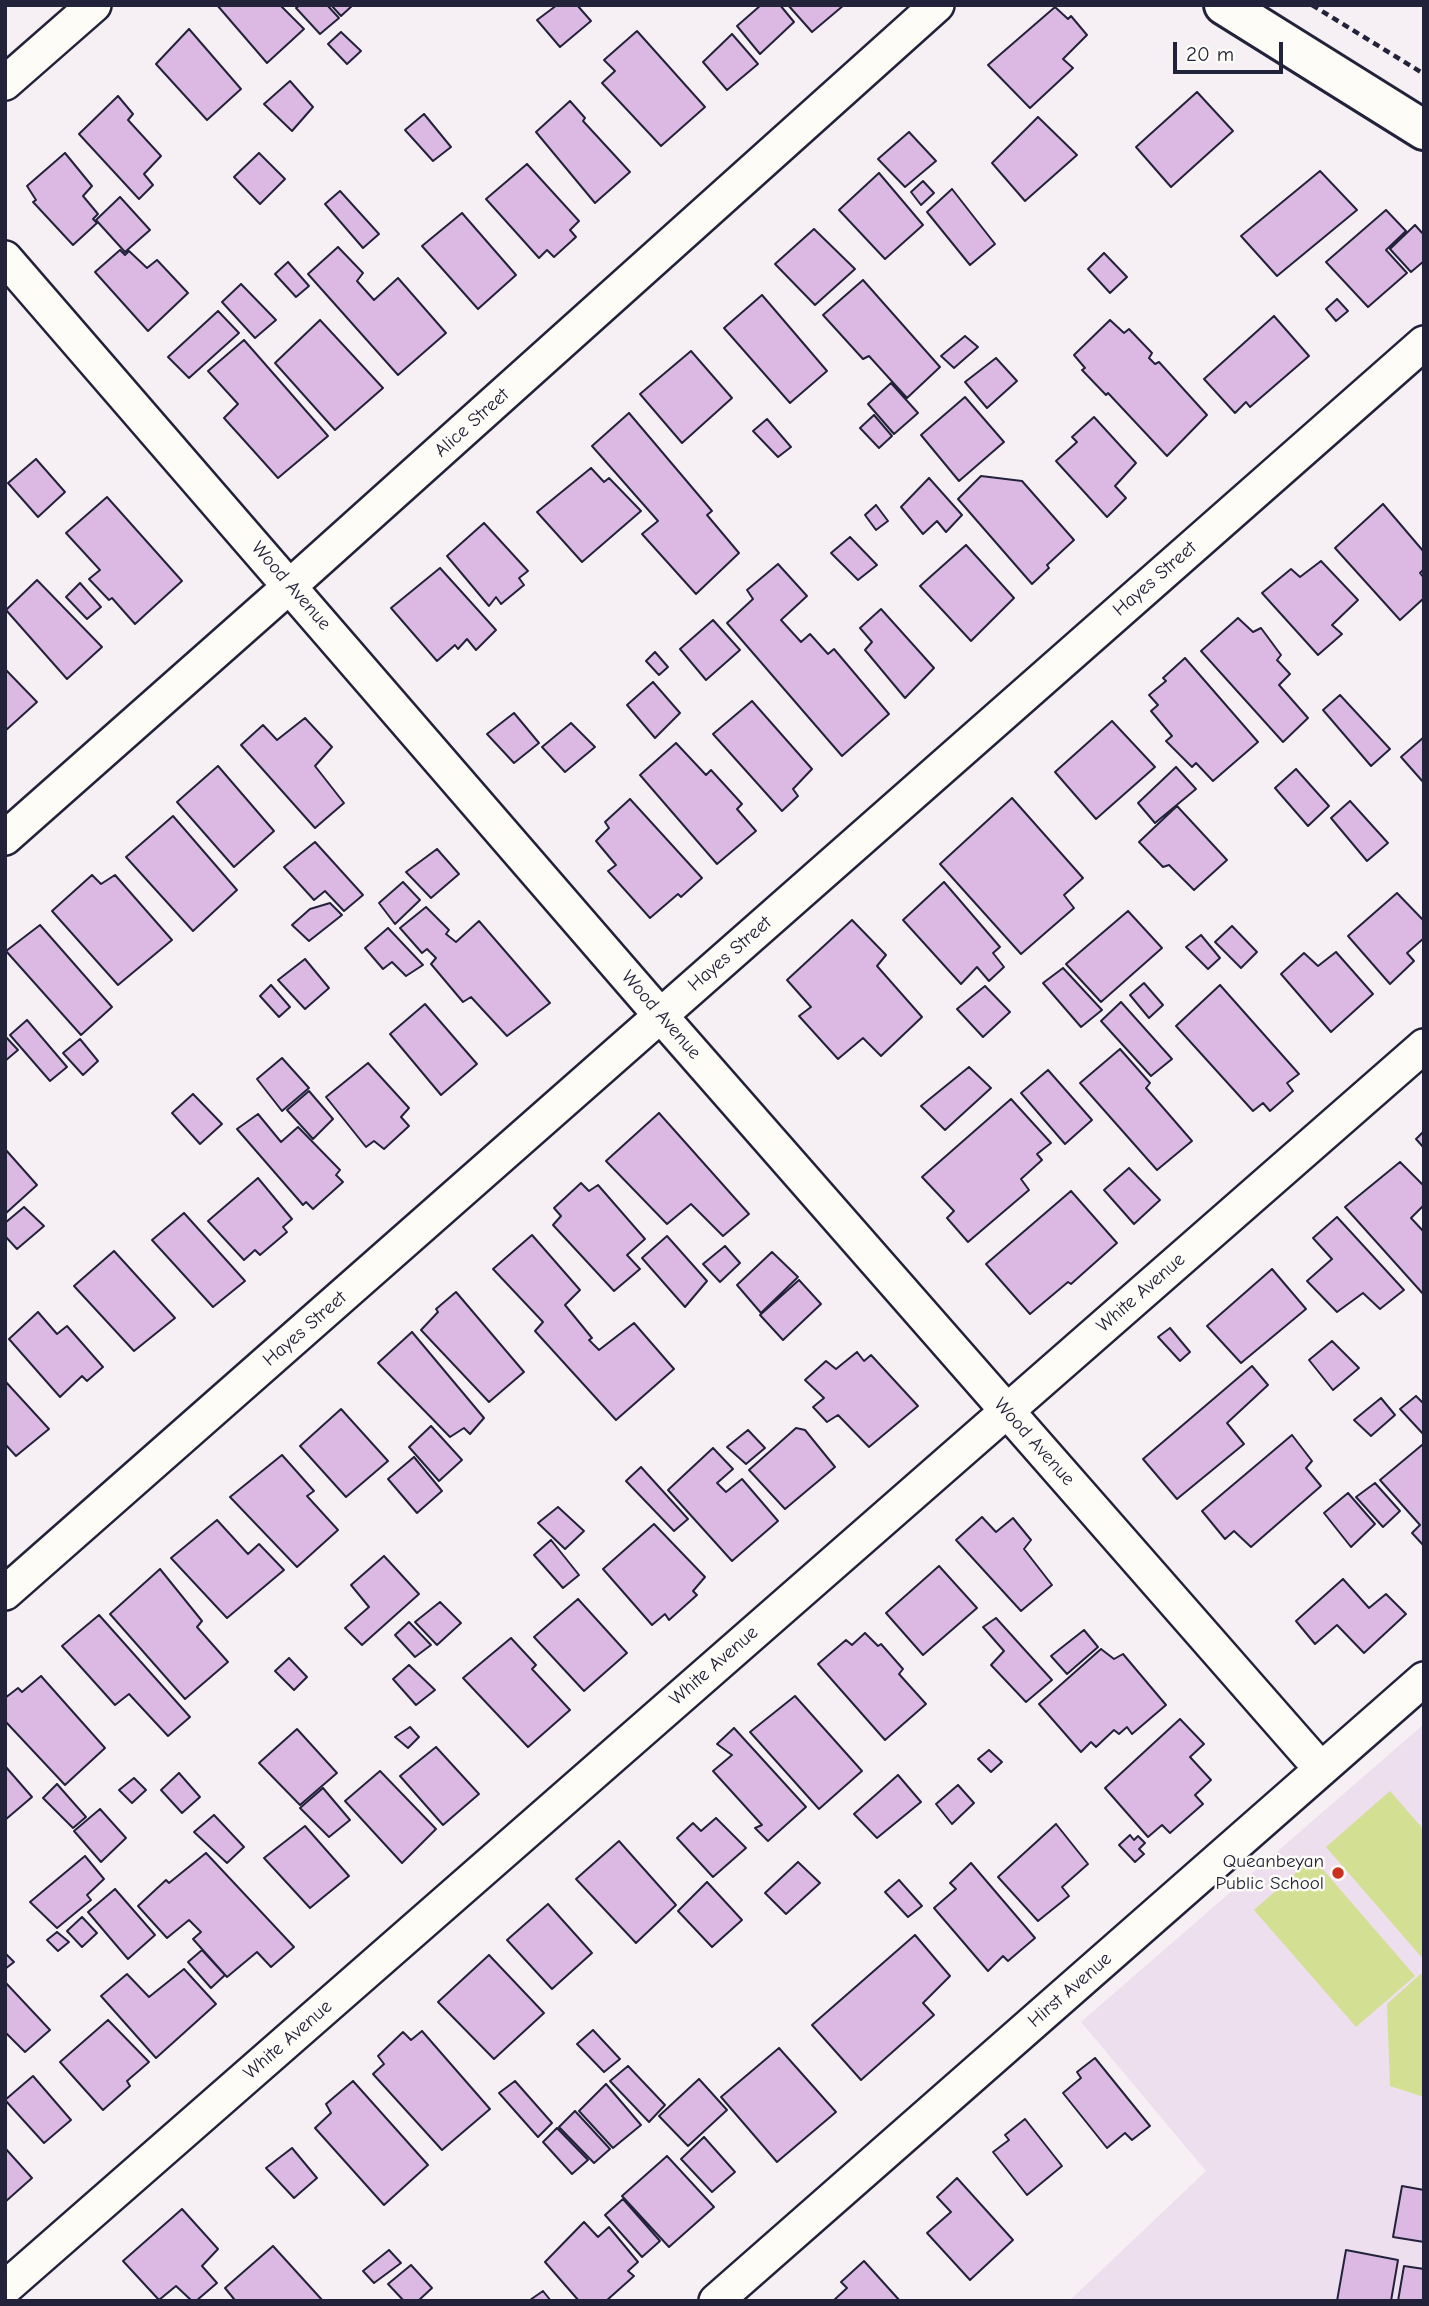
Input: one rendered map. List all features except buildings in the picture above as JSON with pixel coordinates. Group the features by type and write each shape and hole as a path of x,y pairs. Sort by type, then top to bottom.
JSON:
{"main road":[{"path":"1224,5 1424,130"}],"street":[{"path":"5,83 94,5"},
{"name":"Alice Street","path":"5,838 291,586 937,5"},
{"name":"Wood Avenue","path":"5,258 660,1014 1321,1769"},
{"name":"Hayes Street","path":"5,1593 1424,343"},
{"name":"White Avenue","path":"5,2288 1424,1046"},
{"name":"Hirst Avenue","path":"716,2301 1424,1679"}],"path":[{"path":"1312,5 1424,74"}],"shaded area":[{"name":"Queanbeyan Public School","path":"1424,1724 1424,2301 1069,2301 1206,2171 1081,2022"}],"green space":[{"path":"1390,1791 1424,1830 1424,1960 1326,1847"},
{"path":"1313,1858 1415,1976 1356,2027 1254,1910"},
{"path":"1424,1971 1424,2097 1390,2086 1387,2004"}],"place":[{"name":"Queanbeyan Public School","path":"1338,1873"}]}
